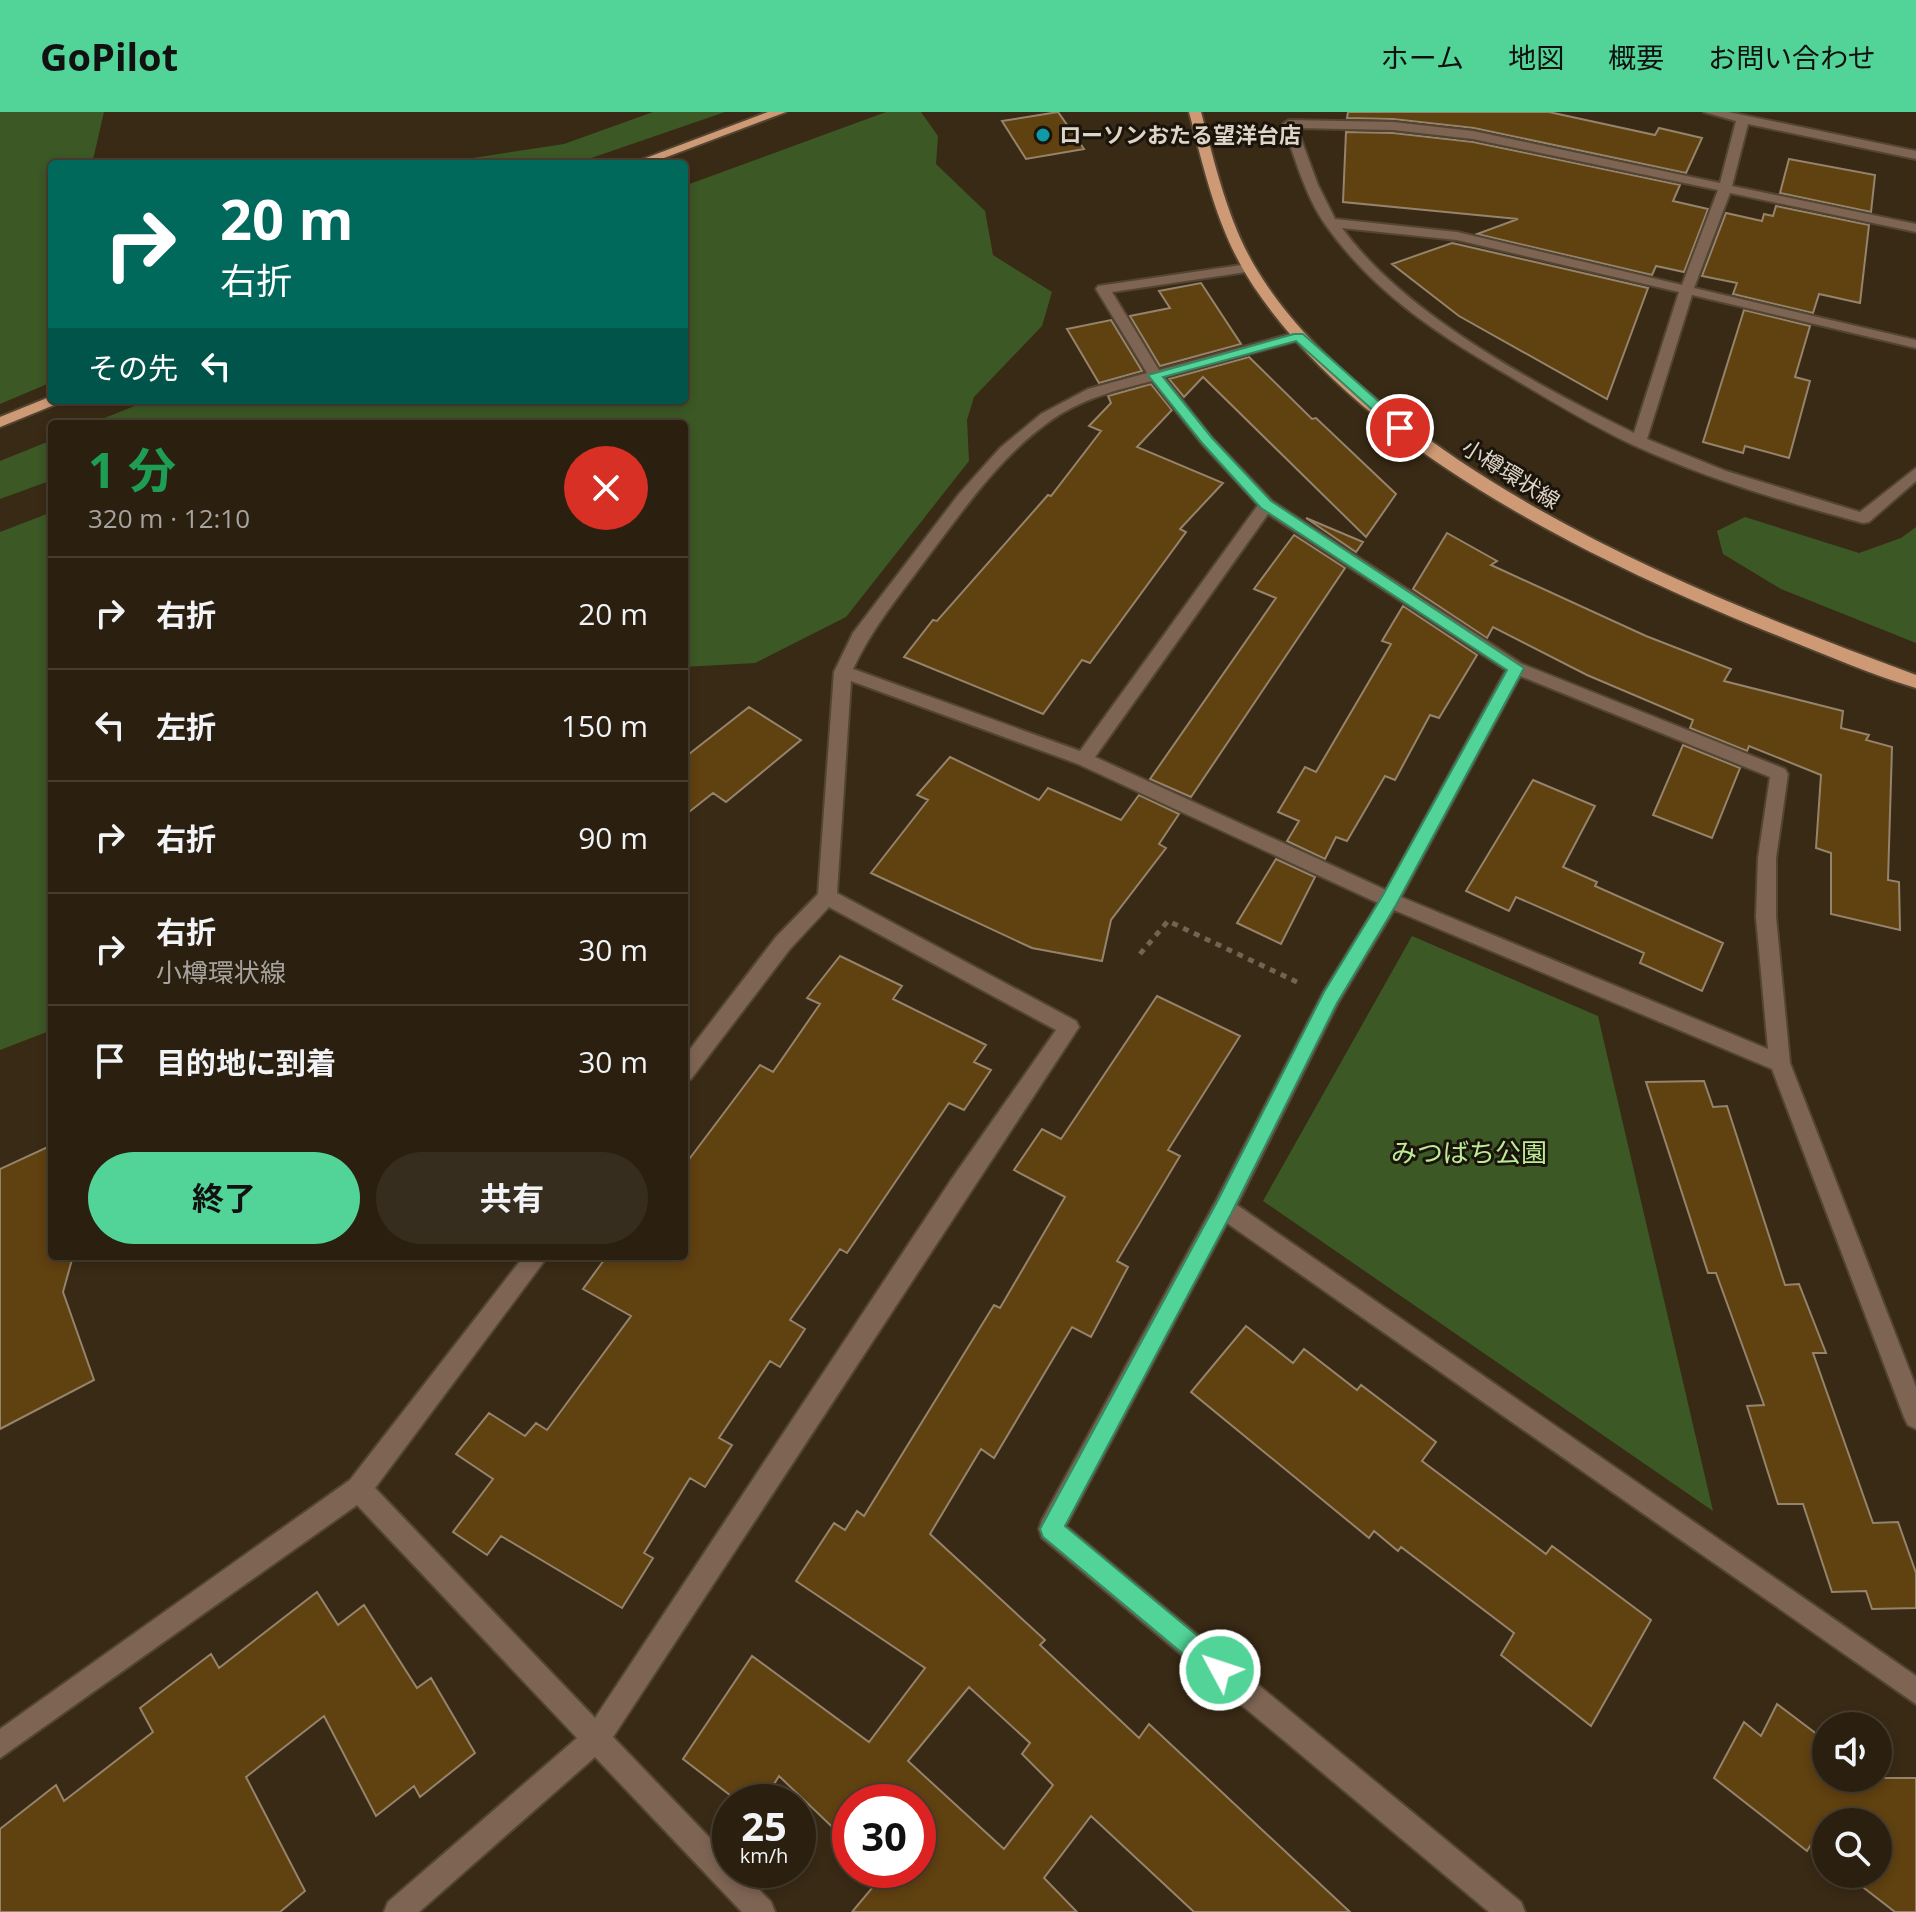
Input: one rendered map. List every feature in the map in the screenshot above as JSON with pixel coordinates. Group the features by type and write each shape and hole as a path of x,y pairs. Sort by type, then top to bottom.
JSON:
{"main road":[{"path":"647,160 780,112"},
{"name":"小樽環状線","path":"1195,112 1223,216 1248,268 1299,336 1400,428 1481,484 1584,544 1744,617 1916,682"},
{"path":"0,422 48,402"}],"street":[{"path":"1710,112 1916,155"},
{"path":"1639,441 1687,289 1725,189 1743,119"},
{"path":"1916,228 1473,135 1393,126 1289,124 1320,204 1331,223 1385,286 1465,344 1569,406 1639,441 1697,465 1791,498 1863,518 1916,473"},
{"path":"1331,223 1457,236 1916,344"},
{"path":"1248,268 1103,289 1155,375 1207,441 1266,505 1516,668 1779,774 1767,858 1766,917 1780,1063 1916,1417"},
{"path":"688,1068 783,943 827,897 843,672 859,637 964,498 1005,451 1046,417 1093,392 1299,336"},
{"path":"1084,759 1266,505"},
{"path":"1511,1912 1051,1529 1224,1208 1331,997 1390,900 1516,668"},
{"path":"843,672 1084,759 1390,900 1780,1063"},
{"path":"398,1912 596,1739 959,1187 1069,1027 827,897"},
{"path":"1224,1208 1916,1691"},
{"path":"0,1745 359,1489 534,1260"},
{"path":"359,1489 761,1912"}],"path":[{"path":"1140,954 1168,921 1331,997"}],"green space":[{"path":"0,112 104,112 93,160 48,160 48,384 0,404"},
{"path":"653,112 725,112 586,160 460,160 564,144"},
{"path":"886,112 921,112 938,136 936,164 985,211 993,255 1052,292 1042,326 974,397 967,420 969,461 846,617 755,663 688,667 688,420 100,420 139,404 688,404 688,185"},
{"path":"48,442 48,481 0,499 0,461"},
{"path":"48,514 48,1032 0,1050 0,532"},
{"path":"1745,517 1859,553 1901,538 1916,527 1916,643 1781,589 1723,554 1717,531"},
{"name":"みつばち公園","path":"1412,936 1598,1016 1713,1511 1263,1201"}],"building":[{"name":"ローソンおたる望洋台店","path":"1058,112 1084,149 1026,159 1002,121"},
{"path":"1348,112 1549,112 1655,135 1659,128 1702,138 1686,173 1474,128 1393,119 1347,118"},
{"path":"1346,132 1393,133 1473,142 1680,185 1673,201 1708,209 1684,272 1656,266 1652,275 1477,234 1518,219 1343,202"},
{"path":"1789,159 1875,175 1871,212 1780,193"},
{"path":"1776,206 1869,225 1860,303 1819,294 1813,313 1733,294 1737,283 1702,276 1726,213 1762,221 1764,214 1773,216"},
{"path":"1452,243 1648,288 1607,399 1459,316 1392,264"},
{"path":"1201,283 1241,344 1160,366 1130,316 1170,308 1159,291"},
{"path":"1744,310 1810,326 1795,377 1810,381 1789,458 1745,446 1743,453 1703,442"},
{"path":"1111,320 1142,371 1099,383 1067,329"},
{"path":"1249,357 1312,419 1316,418 1396,494 1366,537 1203,377 1184,397 1169,379"},
{"path":"1151,384 1172,410 1137,447 1223,483 1180,529 1186,532 1090,663 1082,660 1043,714 904,657 933,620 937,621 1048,495 1051,496 1101,431 1089,426 1111,403 1108,396"},
{"path":"1306,518 1363,542 1356,552"},
{"path":"1447,533 1497,561 1491,565 1646,636 1731,669 1724,681 1843,711 1841,728 1869,735 1866,740 1892,747 1888,880 1899,882 1900,930 1831,914 1831,853 1816,848 1821,775 1749,746 1747,751 1690,728 1693,720 1587,675 1493,627 1487,638 1413,589"},
{"path":"1294,535 1345,568 1191,797 1150,779 1276,598 1254,589"},
{"path":"1403,606 1477,655 1439,718 1430,715 1395,780 1385,776 1347,841 1336,837 1325,859 1287,841 1299,821 1278,812 1305,767 1316,772 1391,644 1382,641"},
{"path":"749,707 801,740 726,802 713,793 688,813 688,755"},
{"path":"1683,745 1740,768 1712,838 1653,815"},
{"path":"950,757 1039,800 1048,788 1121,820 1139,795 1179,814 1159,844 1166,848 1111,920 1102,961 1032,948 871,873 928,800 917,795"},
{"path":"1533,780 1595,806 1563,867 1597,882 1595,886 1723,943 1702,991 1640,963 1644,953 1516,897 1509,911 1466,891"},
{"path":"1276,859 1315,877 1281,944 1237,923"},
{"path":"840,956 902,986 893,999 986,1045 974,1062 991,1070 964,1110 949,1103 847,1253 840,1249 790,1320 805,1329 780,1367 770,1361 719,1438 732,1445 705,1487 690,1478 644,1553 653,1558 622,1608 501,1536 487,1555 453,1532 493,1479 456,1454 489,1413 525,1436 536,1423 547,1430 631,1316 583,1289 604,1260 688,1260 688,1161 760,1065 773,1072 820,1004 807,998"},
{"path":"1157,996 1240,1036 1168,1150 1180,1156 1117,1261 1128,1267 1091,1337 1072,1327 994,1458 981,1449 930,1534 1045,1640 1040,1645 1139,1738 1149,1724 1350,1912 1194,1912 1091,1816 1044,1878 1077,1912 852,1912 872,1888 936,1888 936,1787 1004,1849 1053,1785 1022,1754 1030,1743 969,1687 908,1761 933,1784 832,1784 832,1827 816,1811 816,1784 787,1784 779,1776 774,1784 716,1784 683,1759 752,1656 869,1742 925,1668 796,1581 834,1523 845,1530 857,1511 864,1516 994,1305 1000,1308 1065,1197 1014,1170 1042,1129 1061,1139"},
{"path":"1704,1081 1713,1107 1727,1106 1785,1285 1799,1284 1826,1353 1813,1353 1873,1523 1898,1522 1916,1573 1916,1608 1872,1609 1866,1591 1832,1592 1803,1504 1778,1504 1747,1406 1764,1405 1716,1273 1708,1273 1646,1082"},
{"path":"48,1147 48,1260 72,1260 63,1292 94,1380 0,1429 0,1169"},
{"path":"1246,1326 1293,1363 1304,1349 1357,1390 1361,1385 1436,1442 1422,1461 1546,1554 1552,1546 1651,1620 1591,1726 1501,1655 1514,1633 1401,1547 1398,1551 1374,1531 1369,1538 1191,1392"},
{"path":"317,1592 338,1625 364,1605 417,1688 431,1678 475,1753 420,1797 414,1786 376,1816 324,1716 246,1777 305,1891 280,1912 0,1912 0,1829 56,1785 64,1801 153,1732 140,1708 211,1654 219,1668"},
{"path":"1777,1704 1812,1730 1812,1792 1892,1792 1892,1778 1916,1778 1916,1912 1895,1912 1864,1888 1892,1888 1892,1808 1812,1808 1812,1848 1807,1851 1714,1778 1744,1722 1761,1736"}],"place":[{"name":"ローソンおたる望洋台店","path":"1043,135"}],"route":[{"path":"1220,1670 1051,1529 1224,1208 1331,997 1390,900 1516,668 1266,505 1207,441 1155,375 1299,336 1400,428"}]}
